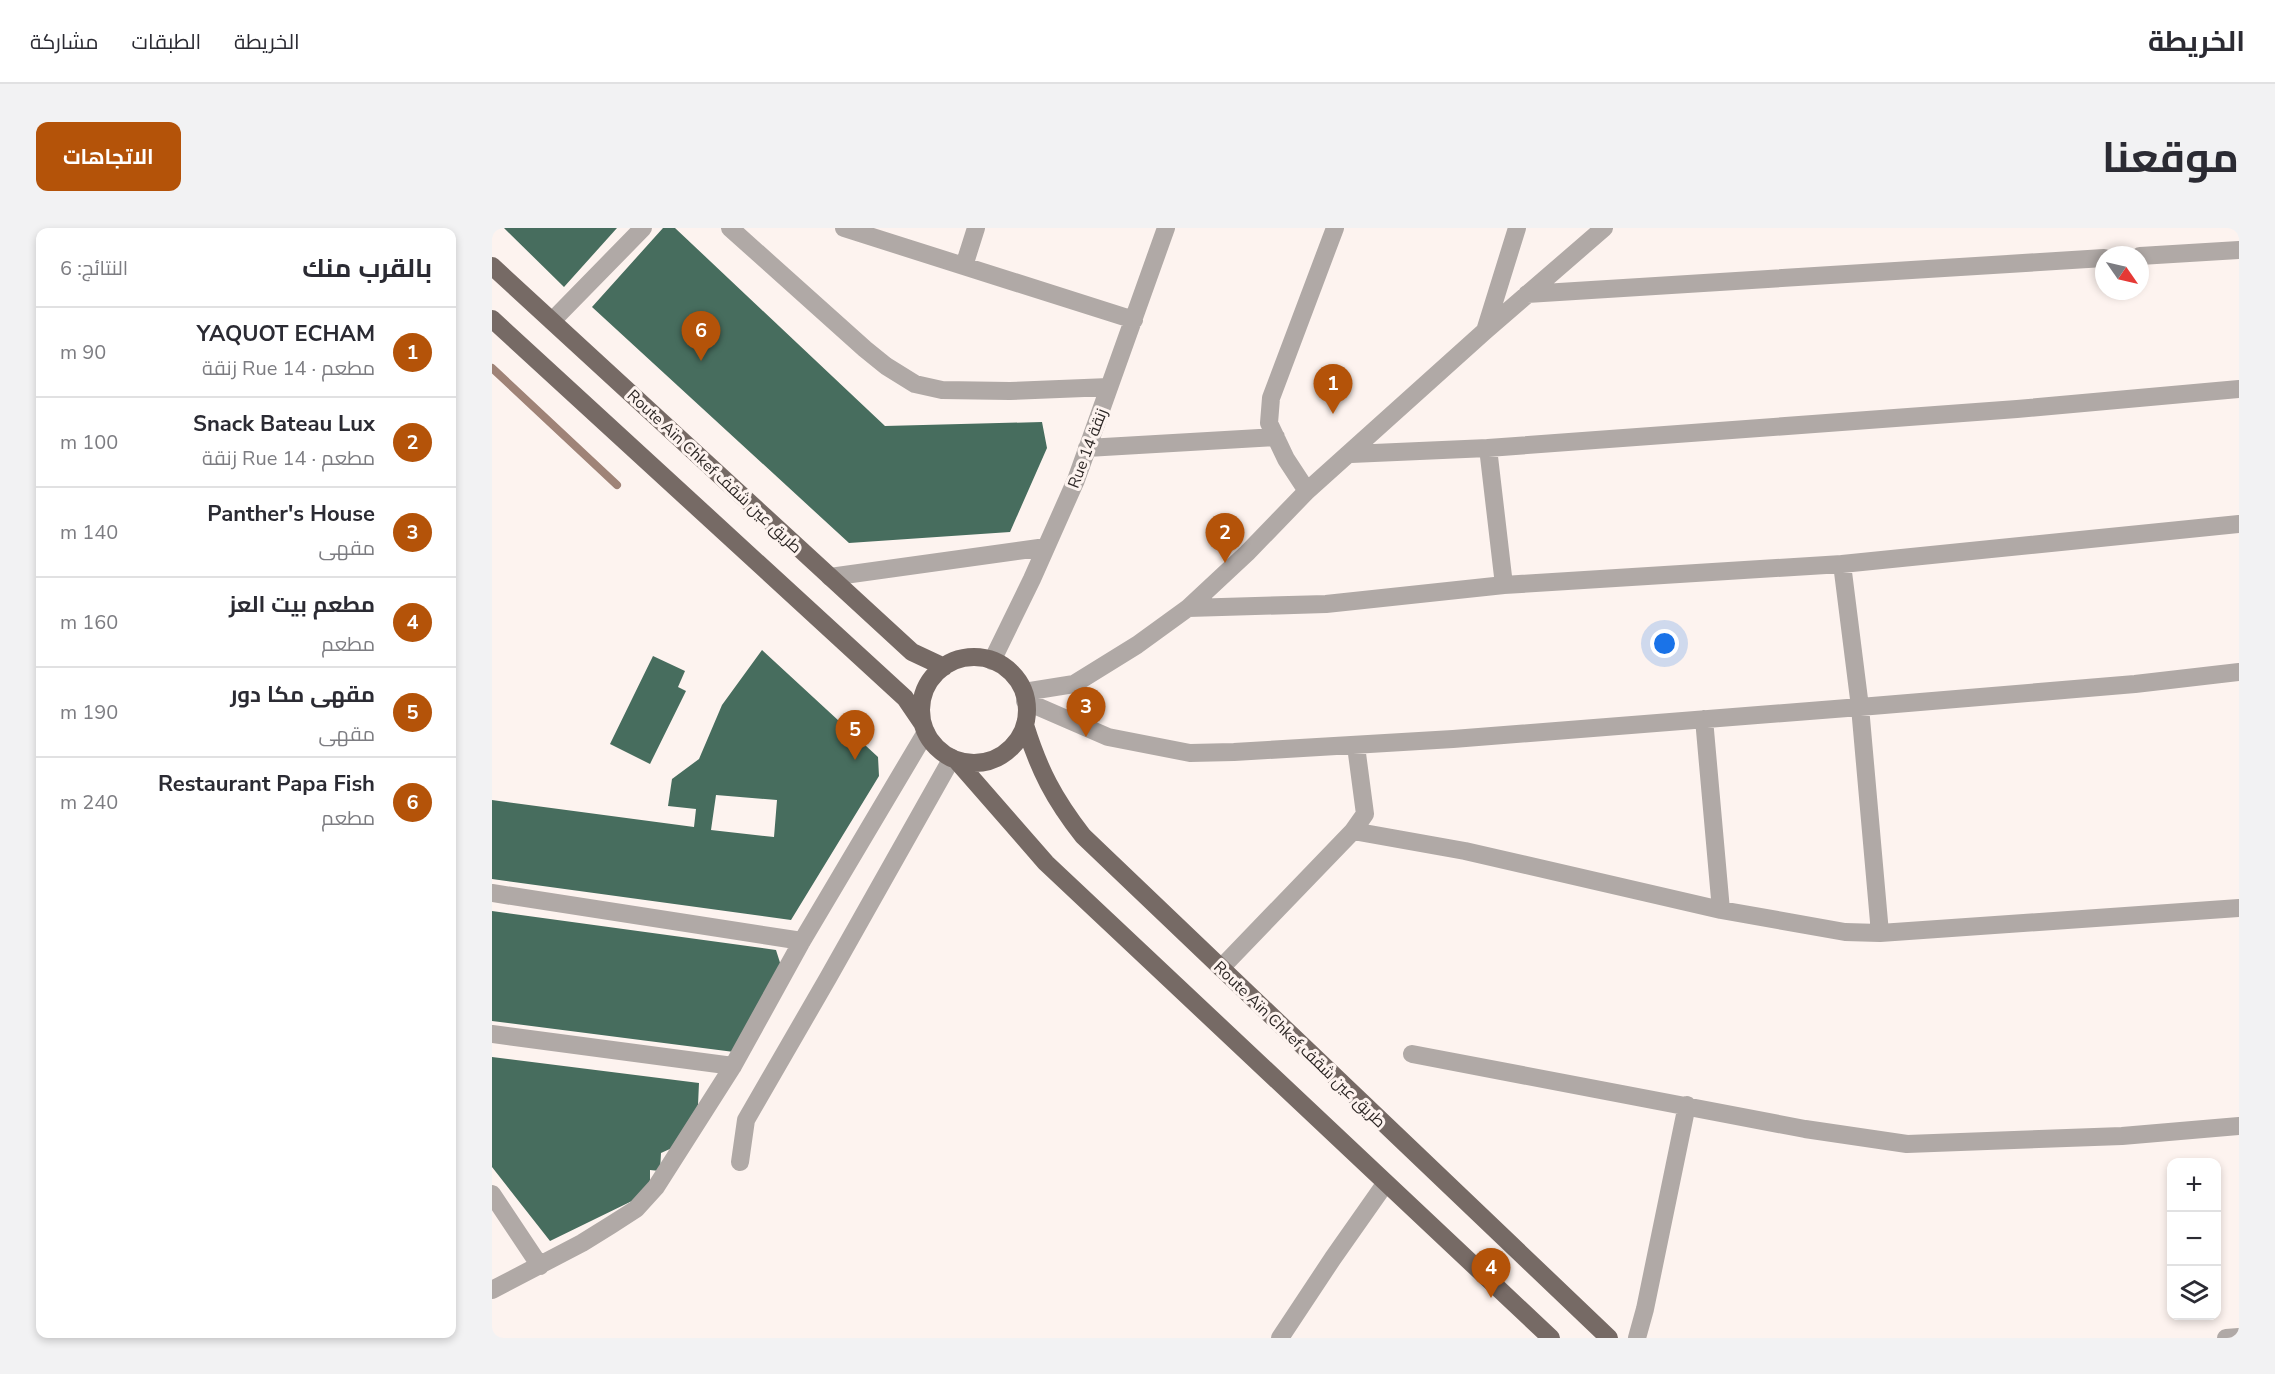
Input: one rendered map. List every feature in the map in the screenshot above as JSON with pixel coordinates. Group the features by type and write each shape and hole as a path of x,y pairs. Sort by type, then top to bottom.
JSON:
{"main road":[{"name":"Route Aïn Chkef طريق عين شقف","path":"492,266 912,652 944,667"},
{"path":"492,319 905,698 929,739 941,752 954,760 1046,863 1551,1338"},
{"path":"924,728 921,705 926,687 935,674 944,667 963,659 982,658 1002,665 1015,677 1027,709 1025,725 1017,741 1005,753 991,760 977,764 954,760"},
{"name":"Route Aïn Chkef طريق عين شقف","path":"1025,725 1044,779 1083,836 1609,1338"}],"street":[{"path":"552,321 643,228"},
{"path":"730,228 865,349 886,366 915,384 942,390 970,391 1109,387"},
{"path":"844,228 1134,320"},
{"path":"963,266 976,228"},
{"name":"Rue 14 زنقة","path":"992,661 1046,548 1087,448 1166,228"},
{"path":"1307,491 1286,459 1269,423 1271,398 1335,228"},
{"path":"1485,331 1516,228"},
{"path":"1024,696 1074,684 1137,645 1188,608 1247,553 1307,491 1604,228"},
{"path":"2149,255 2239,249"},
{"path":"1527,294 2095,259"},
{"path":"1351,454 1488,448 2017,409 2239,389"},
{"path":"1087,448 1275,437"},
{"path":"1488,448 1504,585"},
{"path":"1188,608 1326,604 1504,585 1842,564 2239,524"},
{"path":"830,577 1046,548"},
{"path":"1842,564 1860,707 1880,933"},
{"path":"1024,696 1108,737 1190,753 1356,746 2135,684 2239,672"},
{"path":"1704,719 1721,910"},
{"path":"492,1290 582,1243 636,1209 656,1186 733,1066 801,941 924,728"},
{"path":"1221,968 1353,831 1365,814 1356,746"},
{"path":"740,1162 746,1120 954,760"},
{"path":"1353,831 1465,850 1721,910 1845,932 1880,933 2239,908"},
{"path":"492,893 801,941"},
{"path":"492,1034 733,1066"},
{"path":"1412,1054 1863,1139 1907,1144 2122,1136 2239,1126"},
{"path":"1637,1338 1646,1309 1687,1105"},
{"path":"1280,1338 1385,1184"},
{"path":"492,1194 540,1266"},
{"path":"2226,1338 2239,1337"}],"building":[{"path":"504,228 617,228 564,287"},
{"path":"663,228 675,228 885,426 1042,422 1047,448 1010,532 849,543 592,307"},
{"path":"762,650 878,757 879,776 791,920 492,879 492,800 694,827 696,809 668,806 672,779 699,759 722,705","holes":["716,795 777,800 774,837 711,830"]},
{"path":"653,656 685,671 678,687 686,691 650,764 610,744"},
{"path":"492,911 776,950 782,969 734,1052 492,1021"},
{"path":"492,1057 699,1083 698,1105 683,1143 661,1153 660,1171 650,1170 650,1185 632,1201 550,1241 492,1167"}],"waterway":[{"path":"492,368 617,485"}],"place":[{"name":"Restaurant Papa Fish","path":"701,361"},
{"name":"YAQUOT ECHAM","path":"1333,414"},
{"name":"Snack Bateau Lux","path":"1225,563"},
{"name":"Panther's House","path":"1086,737"},
{"name":"مقهى مكا دور","path":"855,760"},
{"name":"مطعم بيت العز","path":"1491,1298"}]}
